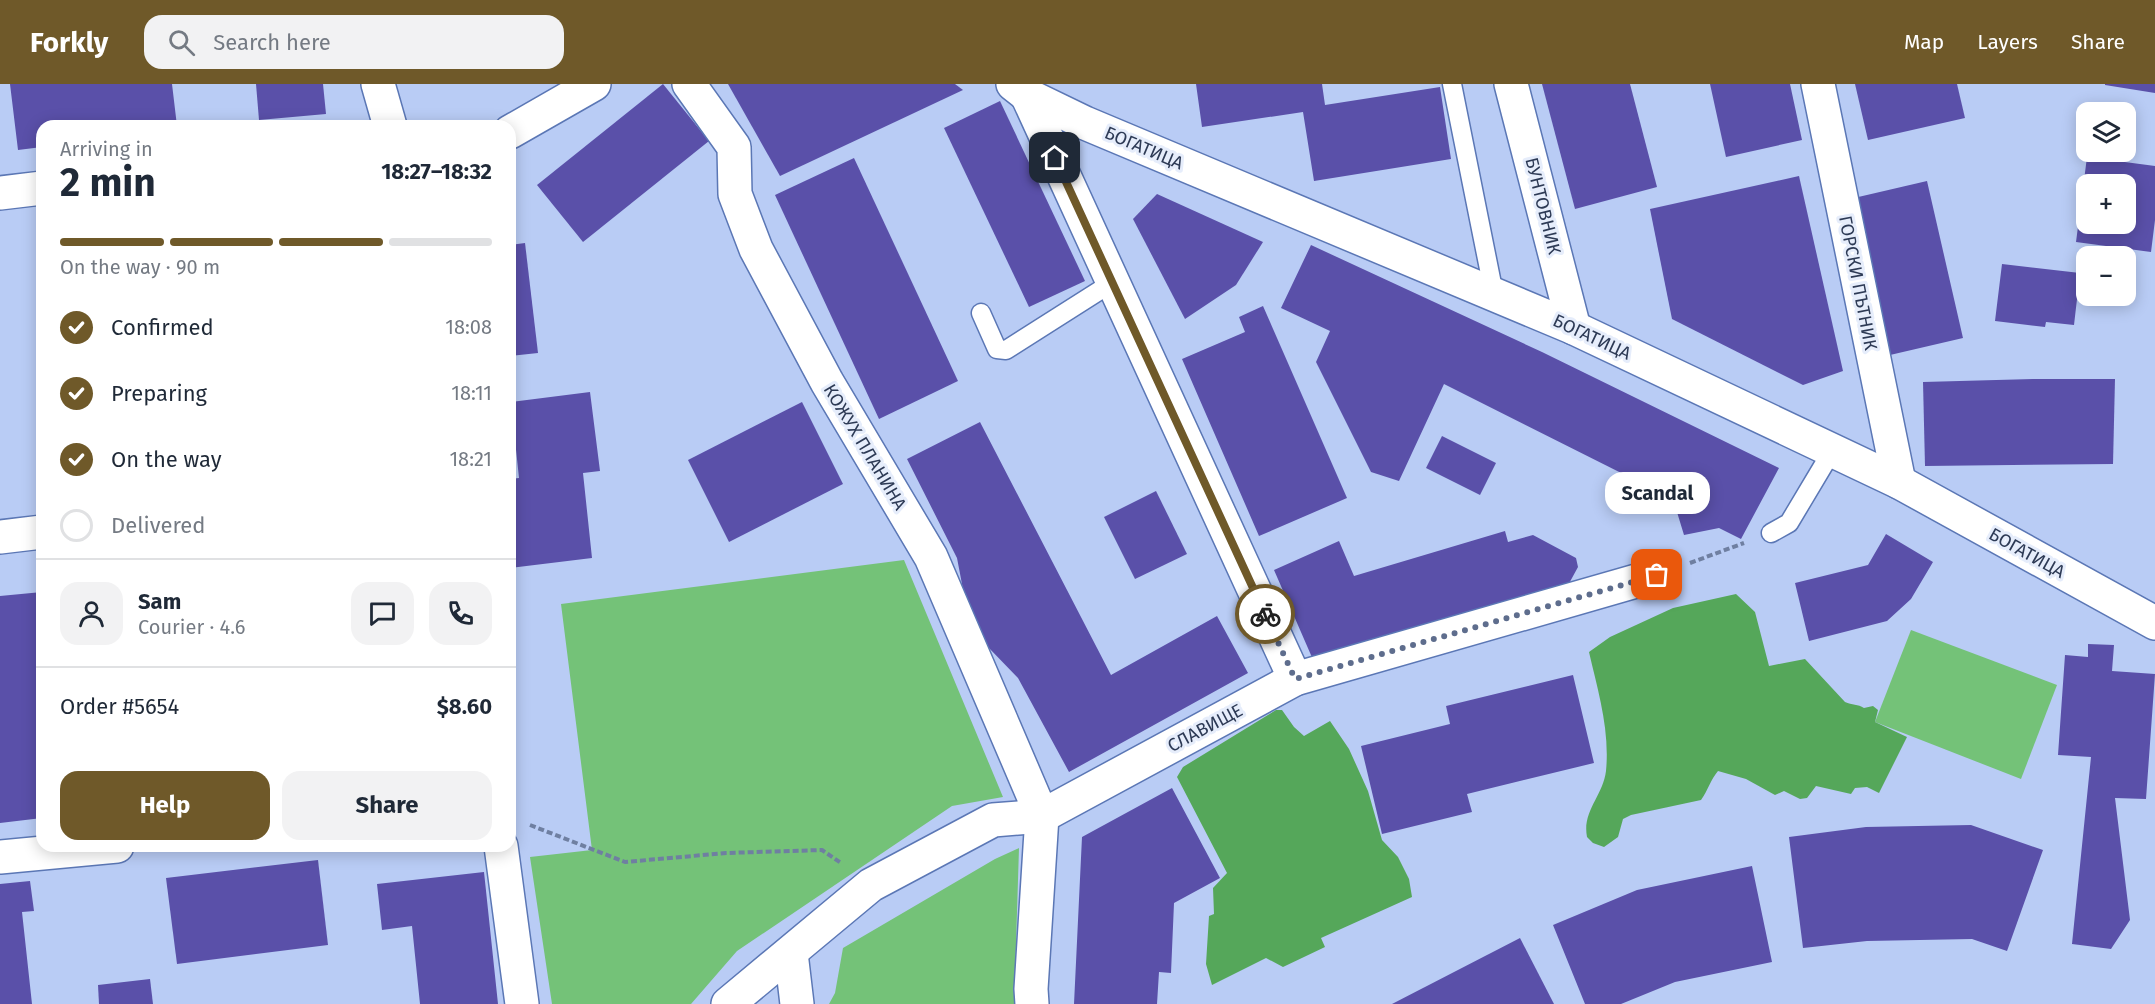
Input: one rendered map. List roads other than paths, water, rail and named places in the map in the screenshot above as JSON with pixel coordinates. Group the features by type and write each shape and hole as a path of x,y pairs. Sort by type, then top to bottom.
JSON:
{"street":[{"path":"378,84 388,120"},
{"path":"516,129 594,84"},
{"name":"КОЖУХ ПЛАНИНА","path":"689,84 734,147 735,194 756,249 827,382 930,557 1042,816"},
{"name":"БУНТОВНИК","path":"1511,84 1574,328"},
{"name":"ГОРСКИ ПЪТНИК","path":"1818,84 1899,482"},
{"path":"1022,88 1295,679"},
{"name":"БОГАТИЦА","path":"1022,88 1085,123 1574,328 1899,482 2155,623"},
{"path":"0,193 36,189"},
{"path":"0,537 36,533"},
{"name":"СЛАВИЩЕ","path":"728,1004 872,885 993,820 1042,816 1295,679 1657,575"},
{"path":"1032,1004 1042,816"},
{"path":"0,857 53,852"},
{"path":"512,852 522,1004"},
{"path":"790,953 797,1004"}],"lane":[{"path":"1452,84 1494,294"},
{"path":"981,313 997,349 1006,350 1113,282"},
{"path":"1770,533 1789,523 1832,451"}],"place":[{"name":"Scandal","path":"1657,575"}]}
